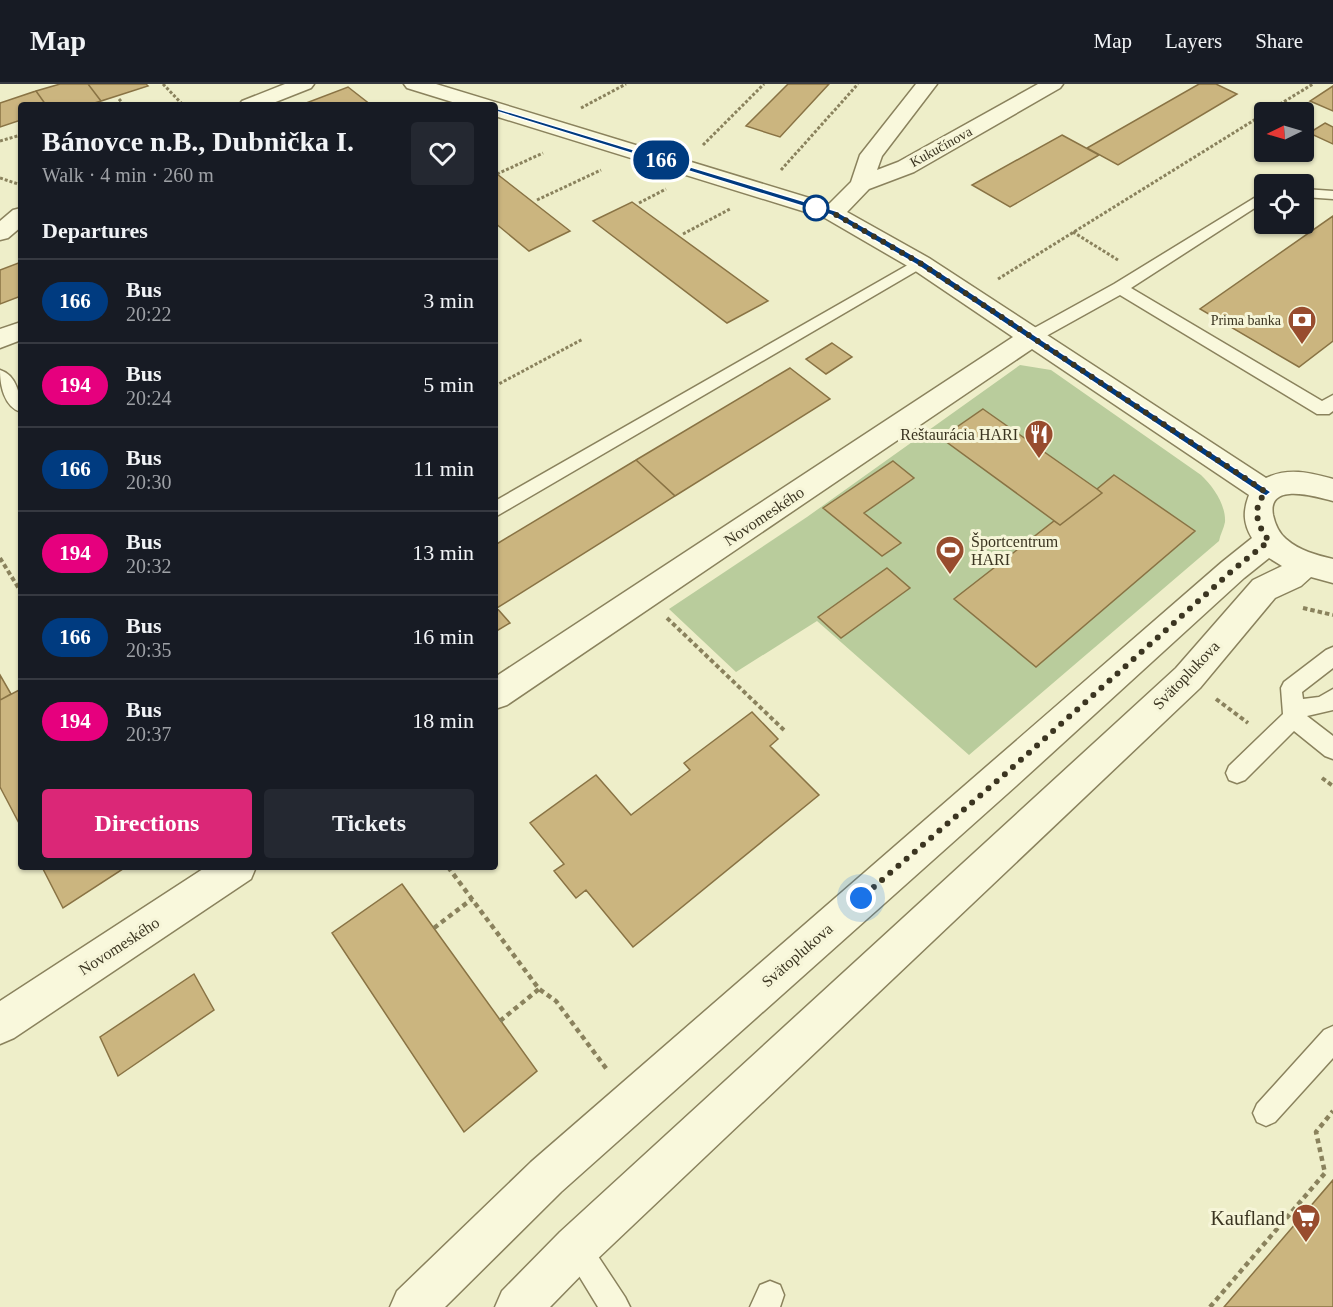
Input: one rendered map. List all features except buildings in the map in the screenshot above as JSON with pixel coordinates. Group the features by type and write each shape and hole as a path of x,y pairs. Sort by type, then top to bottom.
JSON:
{"street":[{"path":"257,102 304,84"},
{"path":"414,84 471,102"},
{"path":"861,184 871,155 927,84"},
{"name":"Kukučínova","path":"833,213 861,184 906,167 1053,84"},
{"path":"498,110 833,213 920,263 1266,492"},
{"path":"0,233 18,218"},
{"path":"0,339 18,331"},
{"name":"Novomeského","path":"498,693 1033,336"},
{"path":"1319,568 1279,550 1262,532 1256,514 1260,498 1266,492 1286,483 1299,482 1331,486"},
{"name":"Svätoplukova","path":"413,1307 546,1177 1013,767 1233,570 1269,541"},
{"name":"Svätoplukova","path":"518,1307 576,1248 1188,678 1264,589 1290,577 1319,568"},
{"name":"Novomeského","path":"0,1024 231,870"}],"lane":[{"path":"1314,194 1333,195"},
{"path":"1033,336 1120,288 1254,202"},
{"path":"498,508 920,263"},
{"path":"1120,288 1323,410 1333,401"},
{"path":"0,376 18,402"},
{"path":"1333,656 1291,688 1293,713 1333,749"},
{"path":"1237,772 1293,713 1324,705 1333,698"},
{"path":"1266,1113 1333,1039"},
{"path":"576,1248 615,1307"}],"path":[{"path":"164,84 180,102"},
{"path":"575,111 626,84"},
{"path":"698,150 764,84"},
{"path":"777,175 858,84"},
{"path":"1284,102 1313,84"},
{"path":"974,298 998,279 1254,120"},
{"path":"0,141 18,136"},
{"path":"498,174 533,156 551,150"},
{"path":"537,200 610,165"},
{"path":"0,178 18,184"},
{"path":"639,203 674,185"},
{"path":"683,234 736,206"},
{"path":"1073,232 1142,274"},
{"path":"498,384 583,339"},
{"path":"0,558 18,587"},
{"path":"644,596 786,732"},
{"path":"450,870 539,990 556,1000 610,1073"},
{"path":"434,928 472,899"},
{"path":"500,1021 539,990"},
{"path":"1210,1307 1324,1173 1316,1132 1333,1111"}],"green space":[{"name":"Športcentrum HARI","path":"1020,365 1051,370 1201,475 1218,496 1225,522 1219,541 969,755 817,621 736,672 669,609 807,517"}],"bus line":[{"name":"166","path":"498,109 833,213 920,263 1266,492"}],"place":[{"name":"Prima banka","path":"1302,346"},
{"name":"Reštaurácia HARI","path":"1039,460"},
{"name":"Športcentrum HARI","path":"950,576"},
{"name":"Kaufland","path":"1306,1244"}],"route":[{"path":"816,208 811,206 833,213 920,263 1266,492 1260,498 1256,514 1262,532 1269,541 1233,570 1004,775 861,898"}]}
